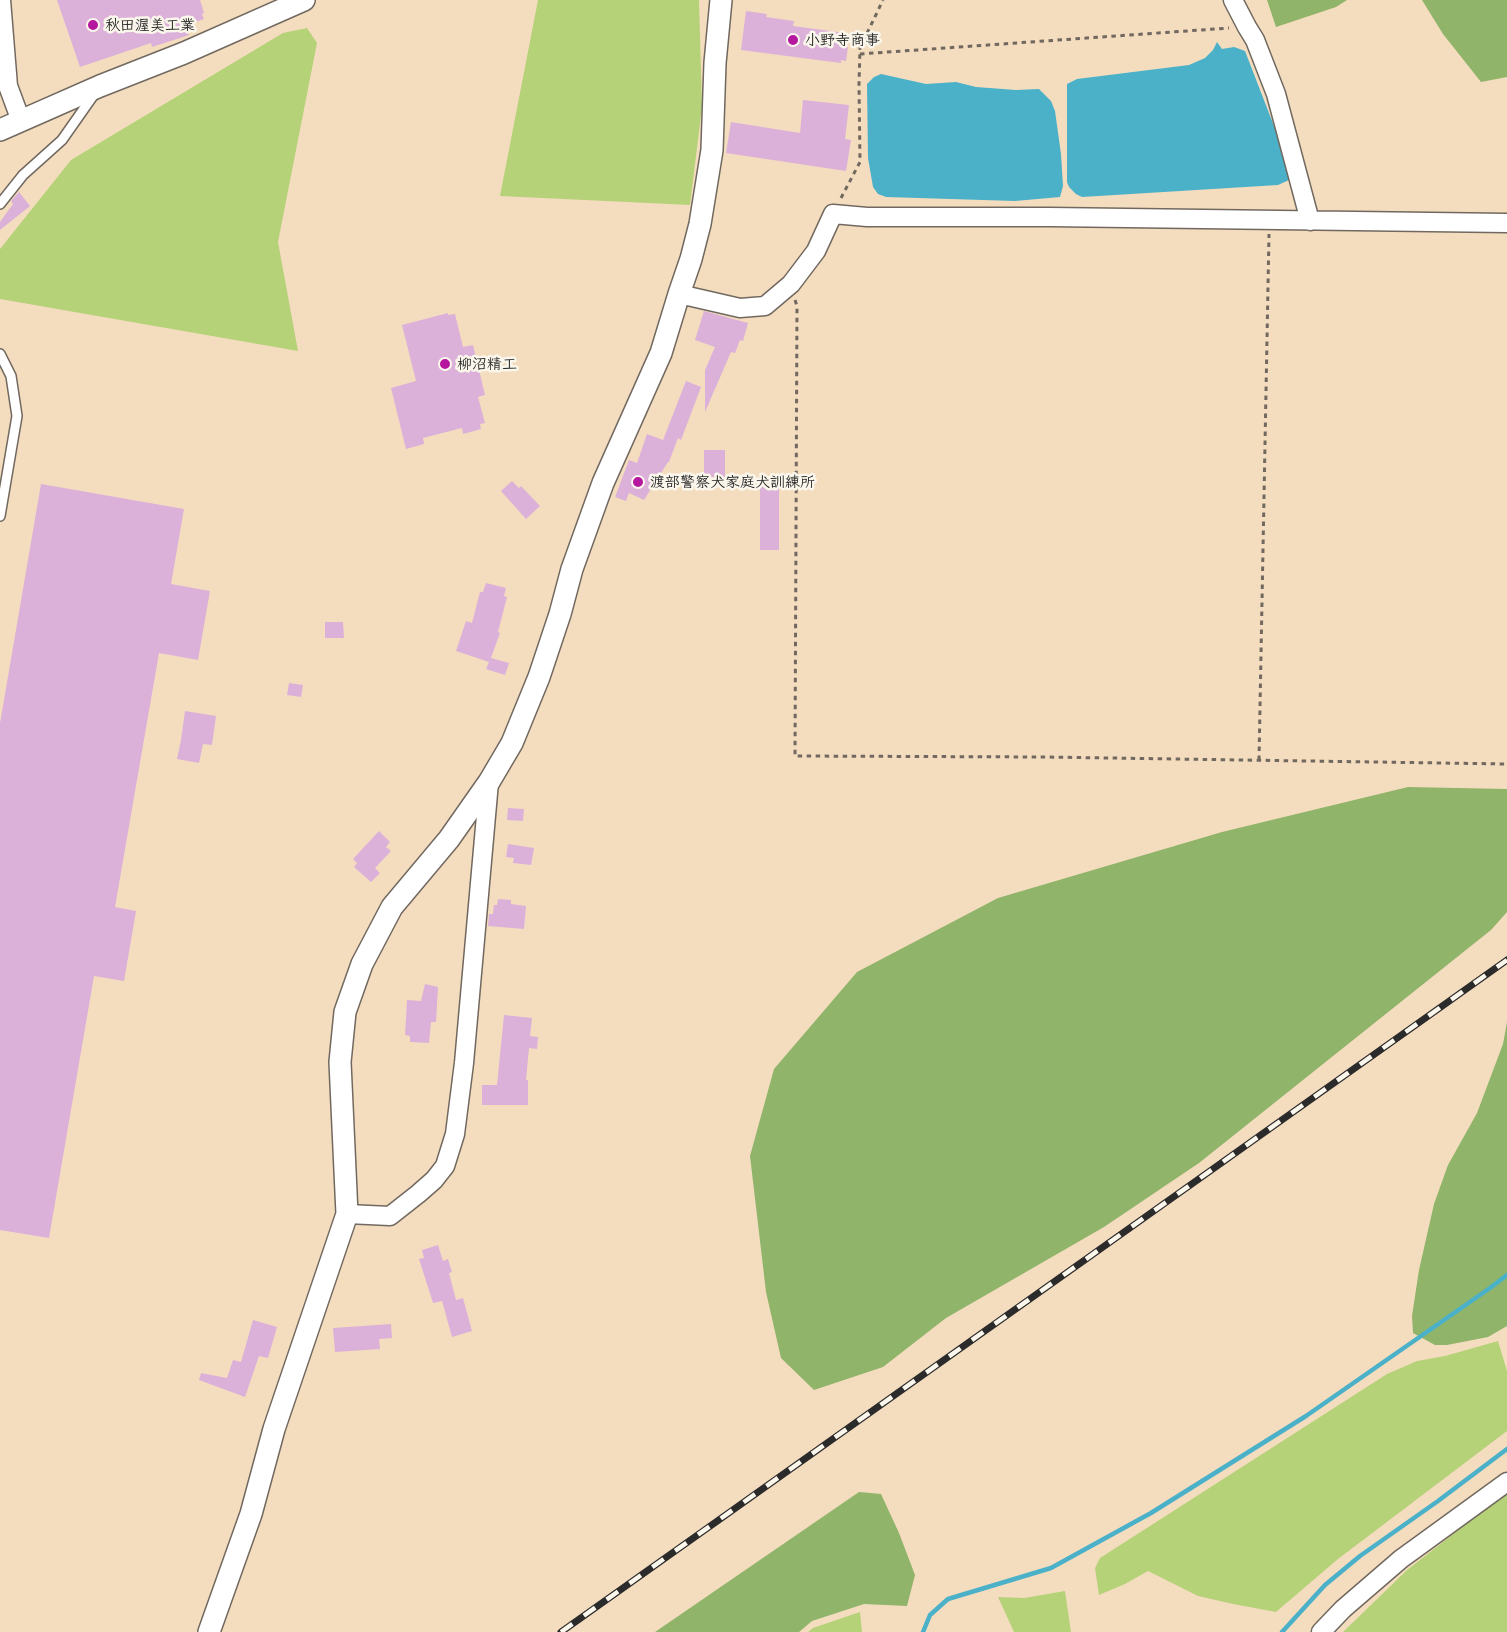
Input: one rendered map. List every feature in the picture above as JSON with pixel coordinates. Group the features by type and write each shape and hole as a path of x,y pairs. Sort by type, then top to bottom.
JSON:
{"street":[{"path":"1,0 8,86 21,122"},
{"path":"0,130 304,0"},
{"path":"209,1632 251,1514 274,1429 347,1214 340,1062 345,1012 362,964 392,907 449,839 489,782 512,742 539,677 572,569 599,494 662,353 700,224 712,150 715,63 721,0"},
{"path":"1233,0 1255,40 1276,94 1310,221"},
{"path":"679,294 740,308 765,306 791,284 816,251 833,214 867,217 1507,223"},
{"path":"347,1214 390,1216 434,1180 445,1166 455,1134 464,1063 489,782"},
{"path":"1321,1632 1401,1559 1507,1482"}],"lane":[{"path":"0,204 23,175 62,140 100,86"},
{"path":"0,354 11,375 17,416 0,516"}],"path":[{"path":"833,214 860,162 860,48 883,0"},
{"path":"860,54 1246,27"},
{"path":"1259,760 1269,220"},
{"path":"791,284 797,306 795,756 1507,764"}],"green space":[{"path":"538,0 699,0 702,107 690,205 500,196"},
{"path":"1267,0 1347,0 1336,7 1276,27"},
{"path":"1422,0 1507,0 1507,77 1481,82 1443,34"},
{"path":"307,28 317,43 278,242 298,351 0,299 0,249 71,160 283,33"},
{"path":"1408,787 1507,789 1507,912 1491,930 1199,1163 1104,1227 946,1318 883,1367 814,1390 781,1358 766,1292 750,1156 774,1069 857,972 998,898 1222,832"},
{"path":"1507,1022 1507,1326 1488,1337 1435,1345 1413,1333 1412,1316 1419,1270 1434,1204 1448,1165 1477,1113 1503,1044"},
{"path":"1498,1341 1507,1371 1507,1431 1338,1559 1276,1612 1198,1596 1148,1571 1099,1595 1095,1568 1100,1558 1387,1374 1417,1361 1445,1356"},
{"path":"859,1492 881,1494 899,1533 915,1575 907,1606 864,1604 812,1621 799,1632 655,1632"},
{"path":"1507,1492 1507,1632 1343,1632 1407,1570"},
{"path":"1065,1591 1071,1632 1014,1632 998,1597 1024,1598"},
{"path":"860,1612 862,1632 808,1632 813,1628"}],"water":[{"path":"1217,42 1222,49 1234,47 1245,51 1291,170 1289,180 1278,185 1082,197 1076,194 1067,182 1067,84 1077,79 1189,65 1205,58"},
{"path":"881,74 926,84 956,82 976,87 1039,89 1051,101 1055,111 1063,186 1060,197 1015,201 886,197 878,194 873,187 868,158 867,84"}],"building":[{"path":"57,0 200,0 204,19 186,25 189,35 152,47 151,43 80,67"},
{"name":"小野寺商事","path":"746,11 794,21 793,26 845,33 843,46 848,47 846,61 841,60 841,63 741,50"},
{"path":"803,100 849,105 845,139 851,140 846,171 726,153 731,122 800,133"},
{"path":"19,192 30,206 0,230 0,222 13,204 11,201"},
{"path":"704,311 748,323 743,341 740,340 735,353 731,352 705,412 705,370 715,347 695,340"},
{"name":"柳沼精工","path":"448,313 448,315 455,314 463,347 473,345 485,395 478,397 485,423 480,424 481,429 463,434 462,428 423,438 424,444 406,449 391,388 416,381 402,325"},
{"path":"686,381 701,387 681,440 678,438 669,462 644,500 629,493 626,501 615,497 629,460 637,463 647,434 663,440"},
{"path":"704,450 725,450 725,477 704,477"},
{"path":"760,477 779,477 779,550 760,550"},
{"path":"512,481 519,488 521,486 540,506 526,519 501,491"},
{"path":"41,484 184,509 171,584 210,591 198,660 159,653 115,907 136,911 124,981 94,976 49,1238 0,1230 0,723"},
{"path":"486,583 506,588 504,596 507,597 498,632 500,633 491,658 509,663 505,675 486,669 489,662 456,651 466,621 472,623 480,592 483,592"},
{"path":"325,622 343,622 344,638 325,638"},
{"path":"289,683 303,685 301,697 287,695"},
{"path":"185,711 216,716 212,745 203,744 199,763 177,759"},
{"path":"508,808 524,809 523,821 507,820"},
{"path":"379,831 390,842 386,847 391,851 375,868 380,873 371,882 354,867 357,863 353,859"},
{"path":"508,844 534,848 531,865 513,863 514,858 506,857"},
{"path":"498,899 511,900 511,904 526,906 524,929 488,926 489,914 493,914 494,905 497,905"},
{"path":"425,984 438,987 436,1022 431,1022 429,1043 410,1042 410,1036 405,1035 407,1000 421,1001"},
{"path":"504,1015 532,1018 530,1036 538,1037 537,1049 529,1048 526,1080 528,1080 528,1105 482,1105 482,1085 497,1085"},
{"path":"438,1245 443,1261 448,1259 456,1300 463,1298 472,1331 452,1337 442,1301 433,1303 419,1259 424,1258 422,1250"},
{"path":"253,1320 277,1327 268,1358 259,1356 245,1397 199,1380 201,1373 227,1378 233,1360 241,1362"},
{"path":"391,1324 392,1338 379,1339 380,1349 335,1352 333,1328"}],"waterway":[{"path":"923,1632 930,1615 948,1599 1051,1568 1151,1513 1306,1416 1507,1275"},
{"path":"1282,1632 1325,1585 1360,1556 1507,1449"}],"railway":[{"path":"561,1632 1507,960"}],"place":[{"name":"秋田渥美工業","path":"93,25"},
{"name":"小野寺商事","path":"793,40"},
{"name":"柳沼精工","path":"445,364"},
{"name":"渡部警察犬家庭犬訓練所","path":"638,482"}]}
